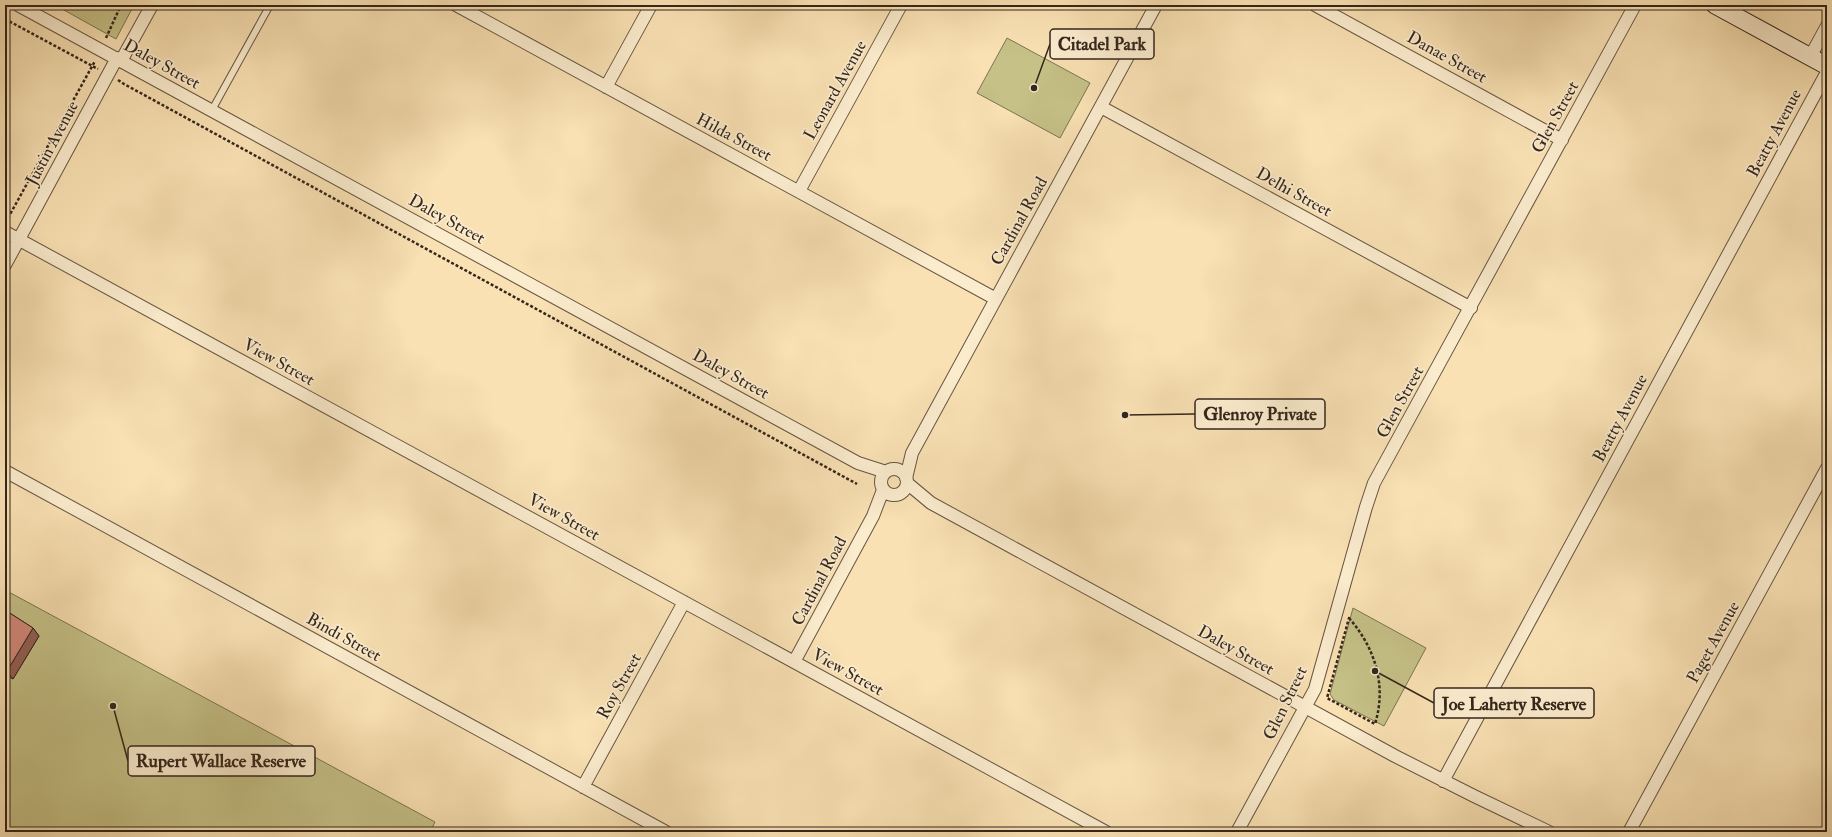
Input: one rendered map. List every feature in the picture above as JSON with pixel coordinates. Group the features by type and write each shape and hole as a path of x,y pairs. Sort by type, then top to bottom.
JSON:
{"street":[{"name":"Daley Street","path":"18,5 1306,707 1443,781 1549,832"},
{"name":"Justin Avenue","path":"5,265 108,74 119,59 152,5"},
{"name":"Hilda Street","path":"456,5 996,299"},
{"path":"606,87 651,5"},
{"name":"Leonard Avenue","path":"799,191 901,5"},
{"name":"Cardinal Road","path":"794,662 873,516 912,453 1156,5"},
{"name":"Danae Street","path":"1315,5 1562,140"},
{"name":"Glen Street","path":"1237,832 1306,707 1318,679 1366,507 1374,484 1635,5"},
{"path":"1714,5 1827,66"},
{"path":"1810,57 1827,26"},
{"name":"Beatty Avenue","path":"1443,781 1827,72"},
{"name":"Delhi Street","path":"1101,107 1471,308"},
{"name":"View Street","path":"5,232 1106,832"},
{"name":"Paget Avenue","path":"1630,832 1827,468"},
{"name":"Bindi Street","path":"5,471 666,832"},
{"name":"Roy Street","path":"583,787 684,602"}],"lane":[{"path":"212,110 270,5"}],"path":[{"path":"8,218 101,50 121,5"},
{"path":"5,19 857,484"},
{"path":"1349,618 1369,644 1376,663 1380,693 1378,714 1375,724 1327,698 1349,618"}],"shaded area":[{"path":"55,5 134,5 116,39"},
{"path":"1007,38 1090,83 1060,138 977,93"},
{"path":"5,590 435,822 430,832 5,832"},
{"path":"1353,608 1426,648 1384,726 1334,700 1330,694"}],"building":[{"path":"5,610 33,628 7,671 5,670"}],"place":[{"name":"Citadel Park","path":"1034,88"},
{"name":"Glenroy Private","path":"1125,415"},
{"name":"Joe Laherty Reserve","path":"1375,671"},
{"name":"Rupert Wallace Reserve","path":"113,706"}]}
